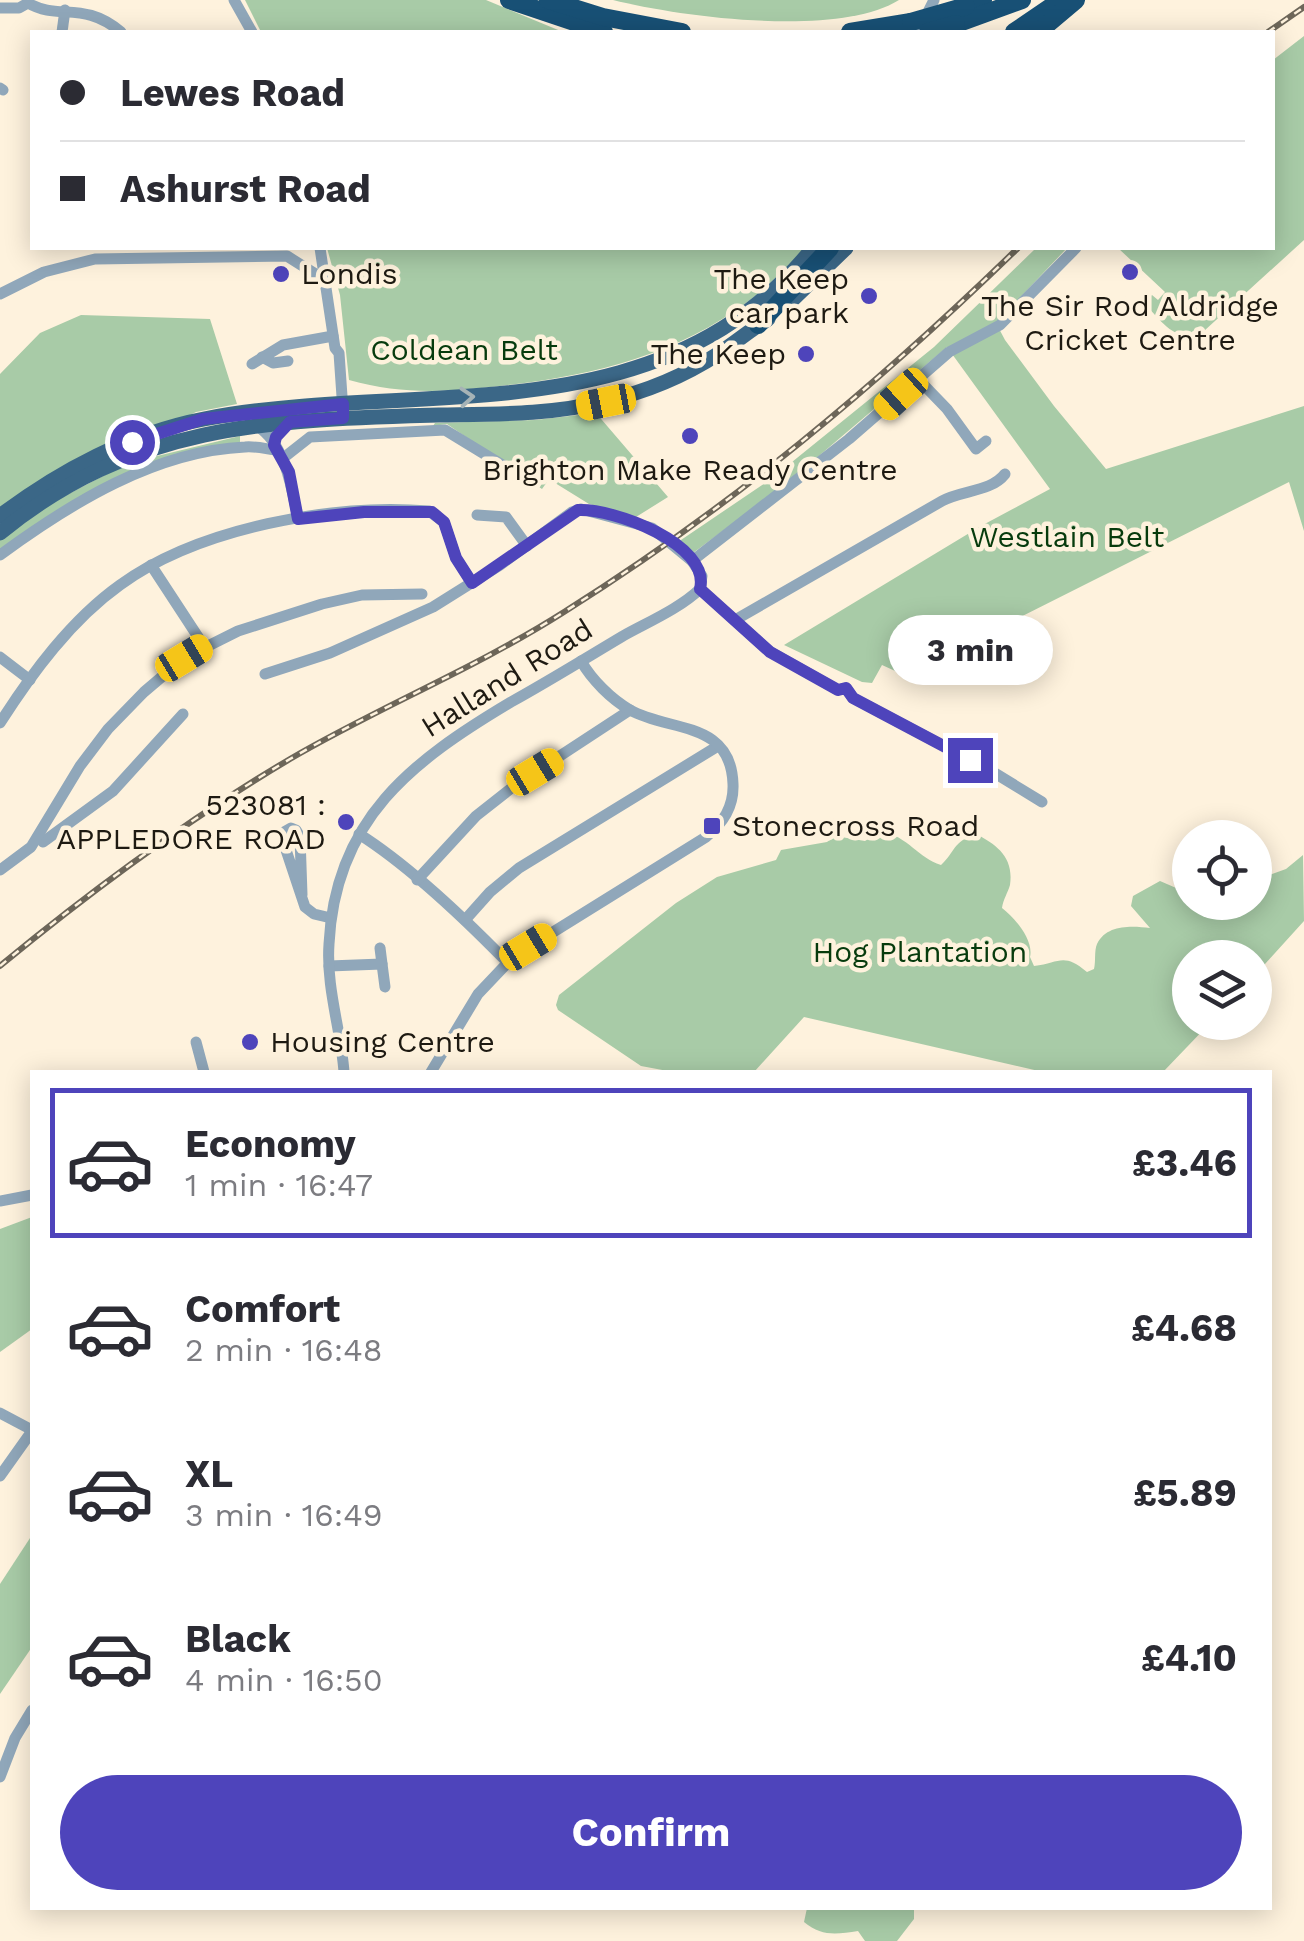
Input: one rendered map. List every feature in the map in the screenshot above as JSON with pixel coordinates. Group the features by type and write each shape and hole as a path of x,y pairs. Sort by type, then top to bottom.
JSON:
{"highway":[{"path":"509,0 598,30"},
{"path":"548,0 603,17 671,30"},
{"path":"936,30 1022,0"},
{"path":"1017,30 1062,0"},
{"path":"1040,30 1076,0"},
{"path":"876,30 914,27 967,2"},
{"path":"932,30 967,2"},
{"path":"758,325 828,250"}],"main road":[{"path":"203,419 339,411 515,393 632,370 696,343 730,323 782,282 810,250"},
{"path":"0,533 44,501 116,462 183,438 339,411 511,413 606,402 682,374 713,357 777,313 844,250"},
{"path":"0,516 111,449 203,419 248,416 253,425"}],"street":[{"path":"234,0 251,30"},
{"path":"914,27 934,0"},
{"path":"0,8 19,8 29,2 42,9 99,17 118,30"},
{"path":"62,30 65,10"},
{"path":"320,250 334,342 339,411"},
{"path":"692,560 849,439 948,352 1000,325 1074,250"},
{"path":"0,294 35,276 84,260 208,252 291,252 324,276"},
{"path":"288,362 257,361 292,342 334,342"},
{"path":"918,379 976,449"},
{"path":"277,451 276,437 290,422"},
{"path":"253,425 266,431 289,472 298,519"},
{"path":"0,555 102,491 153,466 243,447 277,451 310,437 442,430 490,451 504,466"},
{"path":"735,620 944,504 956,493 1000,478 1004,495"},
{"path":"265,674 330,653 433,607 528,546 572,512 588,509 647,526 683,550 702,576 700,589 760,644 790,665 838,690 846,688 853,698 994,772 1042,802"},
{"path":"0,723 30,680 94,606 152,565 198,544 298,519 364,512 432,512 444,522 456,558 472,583"},
{"path":"477,514 506,517 528,546"},
{"path":"152,565 204,646"},
{"name":"Halland Road","path":"344,1070 329,966 331,918 340,879 359,834 396,785 430,754 700,589"},
{"path":"0,870 31,847 108,729 167,671 204,646 238,630 322,604 362,595 399,600 422,594"},
{"path":"0,656 30,680"},
{"path":"432,1070 478,994 507,962 714,830 728,812 733,787 730,767 718,746 698,730 630,710 602,687 580,661"},
{"path":"418,880 476,816 514,786 630,710"},
{"path":"43,842 84,814 134,771 183,714"},
{"path":"465,920 490,892 520,868 718,746"},
{"path":"49,814 68,818 84,814"},
{"path":"302,895 299,834 290,828 282,838 302,895 310,912 331,918"},
{"path":"359,834 465,920 507,962"},
{"path":"380,948 385,987"},
{"path":"329,966 382,964"},
{"path":"196,1042 203,1070"},
{"path":"442,1070 445,1053"},
{"path":"0,1201 30,1195"},
{"path":"0,1413 30,1429"},
{"path":"0,1476 30,1433"},
{"path":"0,1777 15,1738 30,1713"}],"green space":[{"path":"245,0 486,0 558,30 260,30"},
{"path":"613,0 899,0 872,12 838,18 759,21 678,13"},
{"path":"1304,36 1304,240 1204,331 1178,334 1143,302 1152,295 1158,300 1165,292 1120,250 1275,250 1275,58"},
{"name":"Coldean Belt","path":"328,250 804,250 750,300 693,336 600,369 480,388 424,391 349,380 340,295"},
{"name":"Westlain Belt","path":"1034,250 1065,250 996,323 1054,406 1106,469 1304,406 1304,531 1289,482 967,644 917,681 882,665 872,683 862,682 784,645 1050,489 947,347 787,483 693,553 678,542 771,479 934,347"},
{"path":"81,315 210,319 237,404 196,412 0,509 0,374 40,333"},
{"path":"596,413 668,497 636,517 589,504 526,465 547,482 542,489 447,424 433,426 435,423 535,420"},
{"path":"240,436 240,445 160,461 0,551 0,540 53,502 128,463"},
{"name":"Hog Plantation","path":"881,831 941,865 958,844 976,834 1007,859 1010,885 1002,908 1026,937 1034,966 1061,960 1087,972 1094,969 1101,937 1128,927 1150,928 1131,906 1133,896 1160,881 1172,886 1172,920 1272,920 1272,874 1286,869 1303,855 1304,921 1272,956 1272,940 1172,940 1172,1040 1194,1040 1165,1070 1034,1070 804,1017 756,1070 662,1070 641,1066 558,1010 559,995 676,903 717,877 776,860 781,850 827,842 835,836 865,841"},
{"path":"30,1218 30,1330 0,1352 0,1229"},
{"path":"30,1538 30,1650 0,1694 0,1584"},
{"path":"807,1910 914,1910 914,1919 897,1941 865,1941 858,1931 830,1933 804,1922"}],"railway":[{"path":"1271,30 1304,7"},
{"path":"0,966 214,806 324,740 531,632 687,530 856,396 1016,250"}],"place":[{"name":"The Sir Rod Aldridge Cricket Centre","path":"1130,272"},
{"name":"Londis","path":"281,274"},
{"name":"The Keep car park","path":"869,296"},
{"name":"The Keep","path":"806,354"},
{"name":"Brighton Make Ready Centre","path":"690,436"},
{"name":"523081 : APPLEDORE ROAD","path":"346,822"},
{"name":"Stonecross Road","path":"712,826"},
{"name":"Housing Centre","path":"250,1042"}],"route":[{"path":"132,442 203,419 343,404 343,418 290,422 276,437 274,446 289,472 298,519 400,510 432,512 444,522 456,558 472,583 578,510 592,510 647,526 686,554 702,576 700,589 770,652 838,690 846,688 853,698 970,760"}]}
